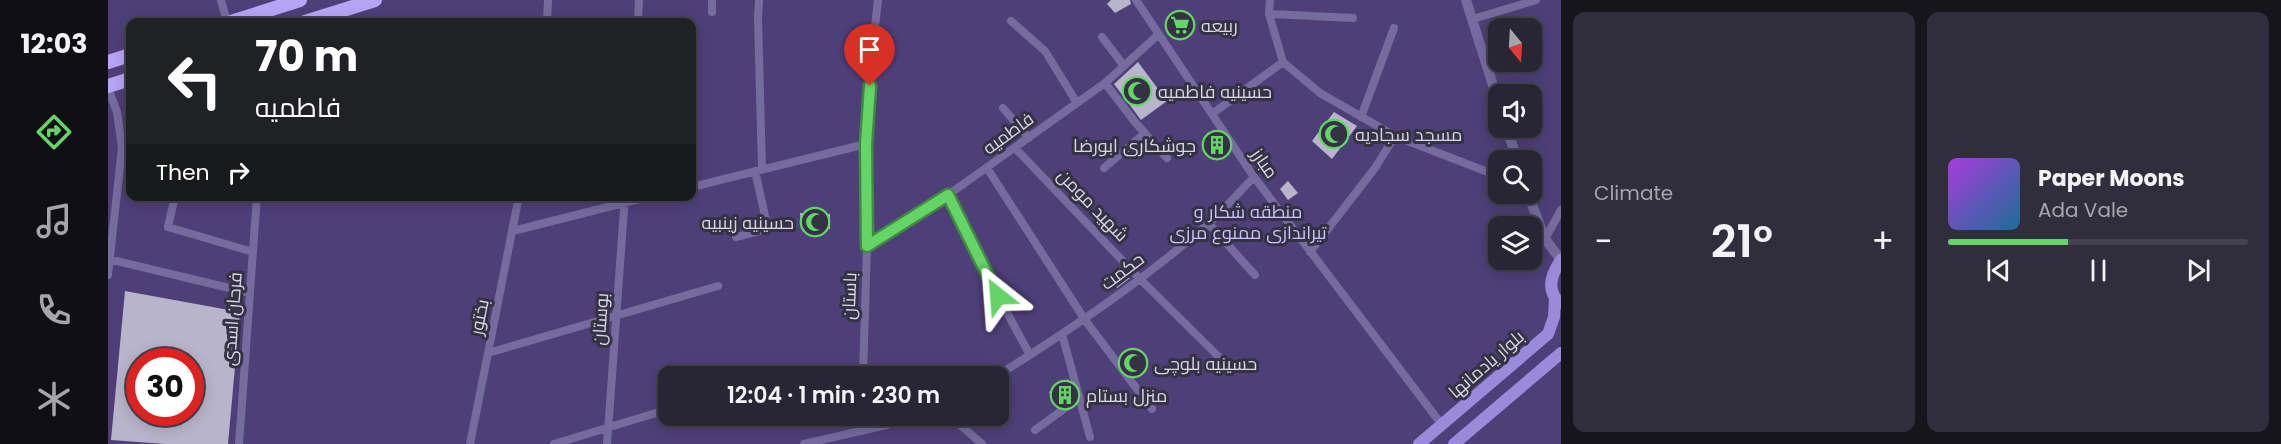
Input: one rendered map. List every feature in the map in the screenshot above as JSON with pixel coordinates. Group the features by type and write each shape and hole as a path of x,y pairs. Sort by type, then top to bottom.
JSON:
{"main road":[{"path":"242,18 300,0"},
{"path":"319,18 375,0"},
{"path":"108,62 126,56"},
{"path":"108,87 126,80"},
{"name":"بلوار یادمانها","path":"1419,444 1548,334 1558,301 1551,288 1552,273 1561,260"},
{"path":"1454,444 1561,353"}],"street":[{"path":"221,0 228,18"},
{"path":"547,18 548,0"},
{"path":"638,18 639,0"},
{"path":"712,0 712,12"},
{"path":"736,237 768,229 759,170 759,0"},
{"name":"باستان","path":"863,366 867,246 866,144 870,71 878,0"},
{"name":"مبارز","path":"1136,0 1254,177 1442,425"},
{"path":"1270,0 1269,14 1283,62 1320,93 1395,135 1488,172"},
{"path":"1466,0 1493,84"},
{"path":"1473,19 1536,0"},
{"path":"1269,14 1353,18"},
{"path":"1011,21 1045,51 1077,103"},
{"path":"1361,117 1394,28"},
{"name":"فاطمیه","path":"867,246 948,195 1105,83 1159,34"},
{"path":"1102,37 1124,66"},
{"path":"1212,114 1283,62"},
{"path":"1105,83 1167,158"},
{"path":"108,87 117,112 122,148 108,275"},
{"path":"1003,108 1029,138"},
{"path":"1104,168 1145,133"},
{"path":"1310,252 1375,168 1395,135"},
{"path":"696,186 866,144"},
{"name":"شهید مومن","path":"1015,148 1140,279 1224,361"},
{"path":"987,168 1085,320 1152,409"},
{"name":"حکمت","path":"1009,368 1085,320 1140,279 1209,224 1254,177"},
{"path":"948,195 987,276 1030,355"},
{"path":"174,201 168,227 253,252"},
{"name":"فرحان اسدی","path":"239,444 257,201"},
{"name":"بختور","path":"470,444 518,201"},
{"path":"513,231 620,201"},
{"name":"بوستان","path":"606,444 624,201"},
{"path":"1532,204 1545,239 1561,260"},
{"path":"1545,239 1561,210"},
{"path":"1209,224 1255,275"},
{"path":"109,260 250,293"},
{"path":"488,352 718,286"},
{"path":"1062,334 1090,436"},
{"path":"1035,430 1079,398"},
{"path":"554,444 658,412"},
{"path":"861,426 861,430"},
{"path":"804,444 880,426"},
{"path":"961,426 982,444"}],"green space":[{"name":"منطقه شکار و تیراندازی ممنوع مرزی","path":"108,0 1561,0 1561,444 108,444"}],"building":[{"path":"1111,0 1130,0 1131,4 1115,13 1107,4"},
{"name":"ربیعه","path":"1180,16 1188,27 1179,32 1173,22"},
{"name":"حسینیه فاطمیه","path":"1138,62 1167,101 1141,120 1114,84"},
{"name":"مسجد سجادیه","path":"1334,112 1357,126 1332,159 1312,141"},
{"path":"1288,181 1298,193 1288,200 1280,189"},
{"name":"حسینیه زینبیه","path":"800,213 830,214 830,229 801,229"},
{"path":"1120,267 1130,278 1117,288 1110,276"},
{"path":"125,291 240,312 228,444 165,444 111,440"},
{"path":"1068,379 1072,395 1057,406 1049,392"}],"place":[{"name":"ربیعه","path":"1180,25"},
{"name":"حسینیه فاطمیه","path":"1137,91"},
{"name":"مسجد سجادیه","path":"1334,134"},
{"name":"جوشکاری ابورضا","path":"1217,145"},
{"name":"حسینیه زینبیه","path":"815,222"},
{"name":"حسینیه بلوچی","path":"1133,363"},
{"name":"منزل بستام","path":"1065,395"}],"route":[{"path":"870,86 866,144 867,246 948,195 998,296"}]}
